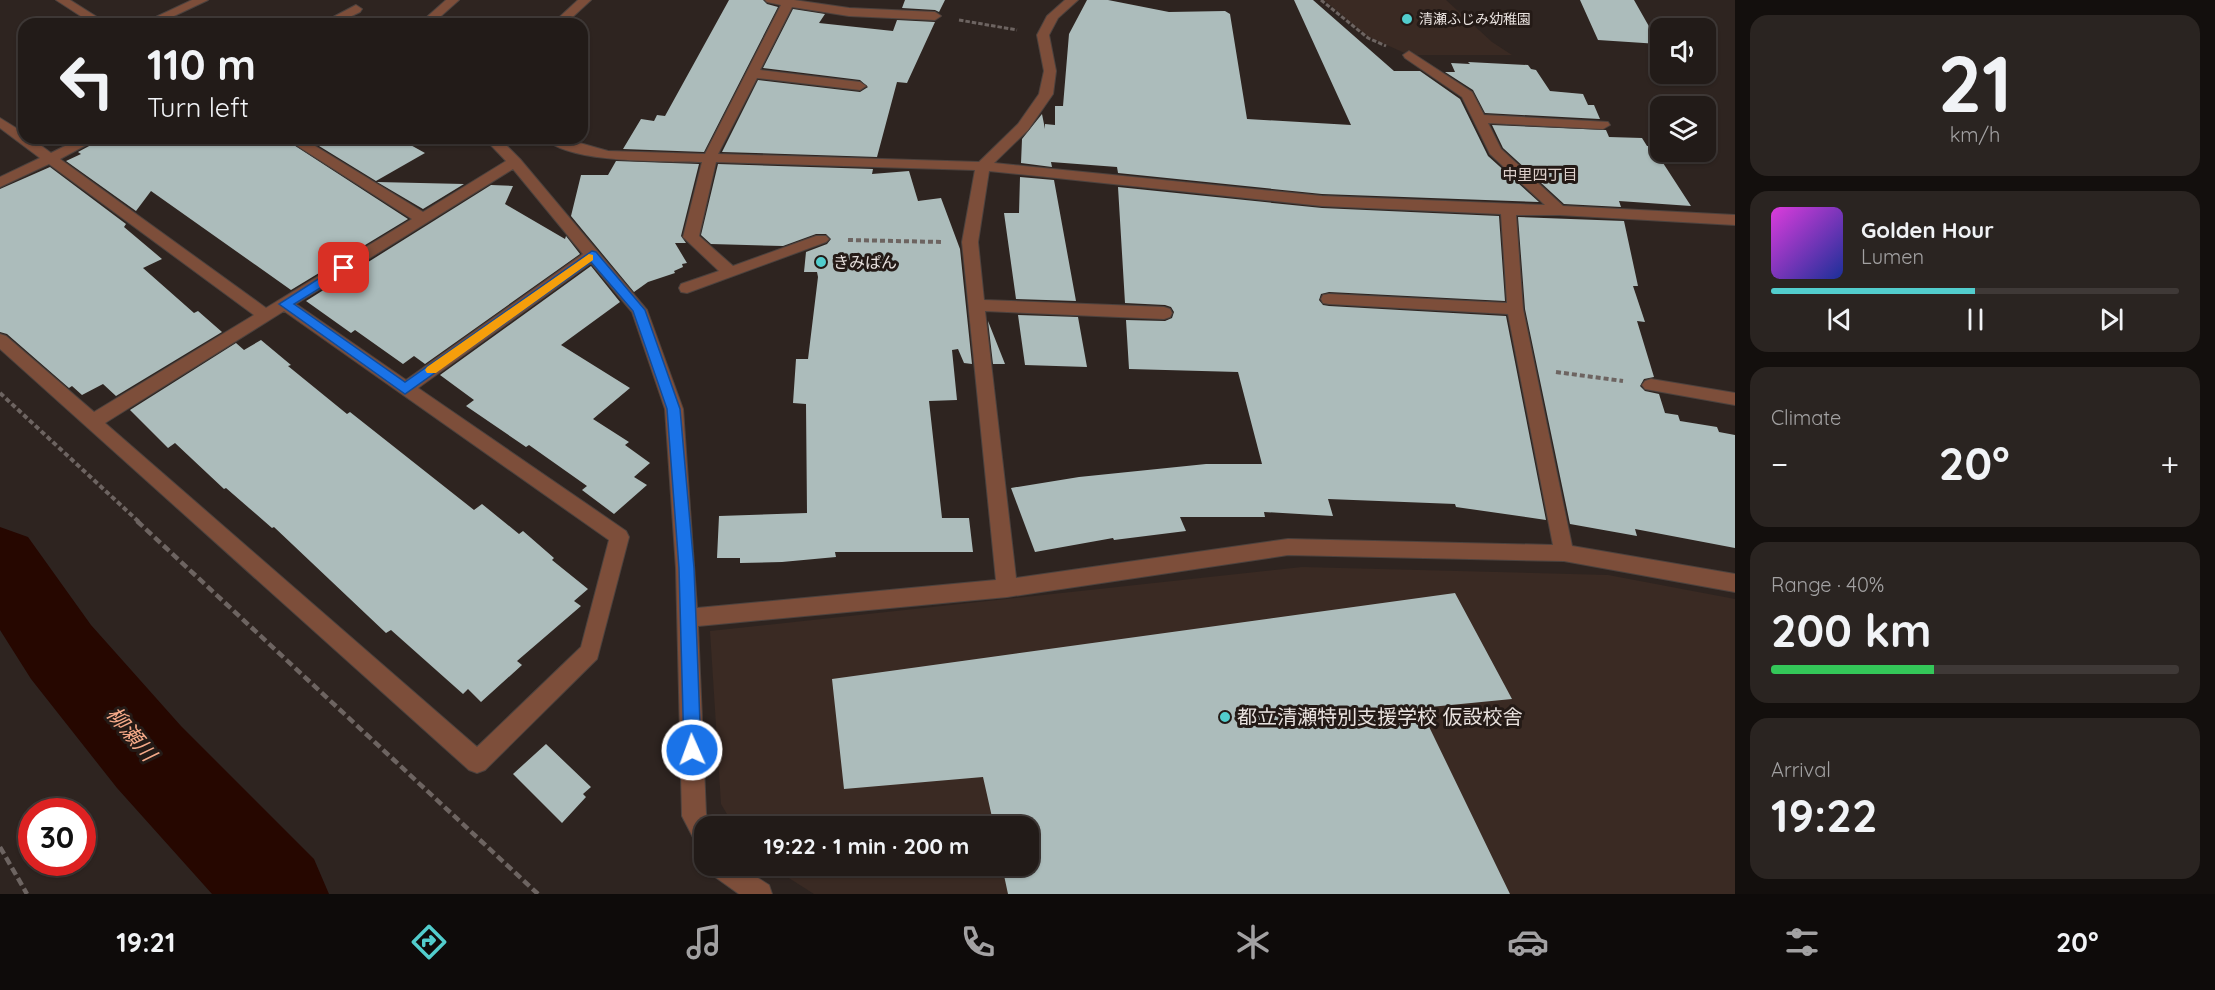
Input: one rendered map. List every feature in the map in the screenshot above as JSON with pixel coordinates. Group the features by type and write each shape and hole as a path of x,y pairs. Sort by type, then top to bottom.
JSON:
{"street":[{"path":"62,0 92,18"},
{"path":"161,18 202,0"},
{"path":"432,18 453,0"},
{"path":"565,18 585,0"},
{"path":"771,0 849,12 935,16"},
{"path":"1006,588 970,242 983,166 1023,127 1046,94 1050,71 1043,35 1053,16 1072,0"},
{"path":"730,272 692,237 710,157 788,3"},
{"path":"335,18 355,5"},
{"path":"1409,55 1467,94 1495,151 1559,210"},
{"path":"751,73 860,86"},
{"path":"1479,120 1603,125"},
{"path":"0,122 18,135"},
{"path":"31,144 266,316"},
{"path":"0,183 80,144"},
{"path":"302,144 423,219"},
{"path":"496,144 515,162 639,310 674,409 686,568 694,816"},
{"path":"563,144 608,155 983,166 1322,201 1508,210 1559,210 1735,220"},
{"path":"92,422 515,162"},
{"path":"1508,210 1515,309 1564,553"},
{"path":"687,288 821,239"},
{"path":"405,389 592,255"},
{"path":"1329,299 1515,309"},
{"path":"0,340 477,762 590,652 619,537 285,304"},
{"path":"977,305 1164,313"},
{"path":"1651,385 1735,399"},
{"path":"688,618 1006,588 1288,547 1564,553 1735,583"},
{"path":"734,876 760,894"}],"path":[{"path":"1321,0 1368,38 1409,55"},
{"path":"935,16 1043,35"},
{"path":"821,239 970,242"},
{"path":"1525,367 1651,385"},
{"path":"0,393 538,894"},
{"path":"0,847 27,894"}],"shaded area":[{"name":"清瀬ふじみ幼稚園","path":"1324,0 1446,0 1492,42 1512,55 1409,55 1367,36"},
{"name":"都立清瀬特別支援学校 仮設校舎","path":"1302,567 1608,575 1735,599 1735,894 814,894 786,876 1039,876 1039,816 728,816 721,804 710,631"}],"building":[{"path":"729,0 763,0 767,4 778,7 704,152 623,149 641,119 654,121 657,115 665,116"},
{"path":"905,0 945,0 939,12 902,8"},
{"path":"1087,0 1108,0 1169,12 1225,11 1230,14 1247,119 1351,125 1294,0 1313,0 1394,71 1420,71 1460,99 1488,156 1539,202 1322,194 1118,173 1117,167 1051,162 1052,167 1021,163 1022,139 1042,114 1045,129 1045,124 1055,125 1055,106 1063,106 1069,34"},
{"path":"1580,0 1634,0 1650,28 1650,43 1598,40"},
{"path":"793,9 825,14 819,23 893,31 897,20 935,22 907,83 897,82 877,157 722,152 758,80 860,92 868,87 860,80 763,68"},
{"path":"1468,62 1528,65 1531,69 1536,70 1550,91 1583,94 1588,105 1594,105 1600,119 1485,113 1473,90 1445,72 1455,72 1451,63 1470,64"},
{"path":"1492,125 1606,130 1609,137 1642,138 1647,146 1650,146 1650,162 1662,162 1691,206 1619,201 1621,207 1564,204 1503,148"},
{"path":"93,144 292,144 408,219 291,290 151,191 136,211 66,161 81,154 78,152"},
{"path":"316,144 409,144 425,153 376,181"},
{"path":"616,161 699,164 681,236 686,243 675,243 687,263 682,264 683,267 674,271 675,273 648,282 634,292 571,216 581,175 608,175"},
{"path":"718,164 873,169 872,174 909,171 918,201 941,198 960,249 972,364 964,363 958,349 952,350 957,400 929,401 942,518 969,518 973,552 835,552 836,557 740,563 740,558 717,558 719,516 807,513 806,404 793,403 796,359 808,359 818,277 817,272 804,272 806,252 827,244 831,239 826,234 816,234 783,246 711,244 701,235"},
{"path":"50,167 126,224 124,227 162,259 143,268 194,313 198,311 222,332 116,396 103,384 82,395 72,386 69,388 7,334 0,332 0,189"},
{"path":"1020,177 1054,180 1076,301 1016,299 1004,213 1019,213"},
{"path":"377,182 464,184 423,209"},
{"path":"491,185 513,186 505,204 565,239 566,236 580,254 425,364 414,356 403,364 355,330 351,333 306,301"},
{"path":"1118,187 1322,208 1499,216 1505,301 1329,292 1321,294 1319,300 1323,305 1329,306 1506,316 1546,520 1456,507 1455,504 1328,499 1333,516 1264,512 1265,517 1180,517 1186,531 1114,540 1113,538 1035,552 1011,488 1079,477 1206,464 1262,464 1238,372 1129,369 1126,320 1165,321 1172,318 1174,312 1171,307 1165,305 1125,303"},
{"path":"1518,217 1624,221 1638,286 1633,286 1645,322 1637,321 1654,377 1644,379 1640,386 1645,391 1659,394 1665,413 1678,415 1680,421 1717,427 1719,432 1735,435 1735,548 1635,529 1637,536 1570,524 1525,309"},
{"path":"591,266 620,302 561,345 630,388 593,419 629,442 625,445 650,463 634,477 647,485 614,514 582,490 587,486 529,445 526,447 466,406 474,400 440,375"},
{"path":"1018,315 1078,317 1087,367 1025,365"},
{"path":"988,321 1005,364 993,364"},
{"path":"261,340 291,365 288,366 347,414 350,412 474,510 482,504 519,534 523,531 554,558 552,560 588,589 574,601 581,606 517,661 522,665 481,702 468,689 463,694 391,630 386,633 274,527 272,528 226,488 224,489 175,443 168,448 130,410 236,343 244,350"},
{"path":"1455,593 1512,699 1420,708 1510,894 1008,894 1004,876 1039,876 1039,816 992,816 983,777 844,789 832,679"},
{"path":"546,744 591,787 583,794 586,797 562,823 513,774"}],"waterway":[{"name":"柳瀬川","path":"0,561 61,652 149,757 279,894"}],"slow traffic":[{"path":"432,370 589,258"}],"place":[{"name":"清瀬ふじみ幼稚園","path":"1407,19"},
{"name":"きみぱん","path":"821,262"},
{"name":"都立清瀬特別支援学校 仮設校舎","path":"1225,717"}],"district":[{"name":"中里四丁目","path":"1540,175"}],"route":[{"path":"344,268 285,304 405,389 592,255 639,310 674,409 686,568 692,750"}]}
